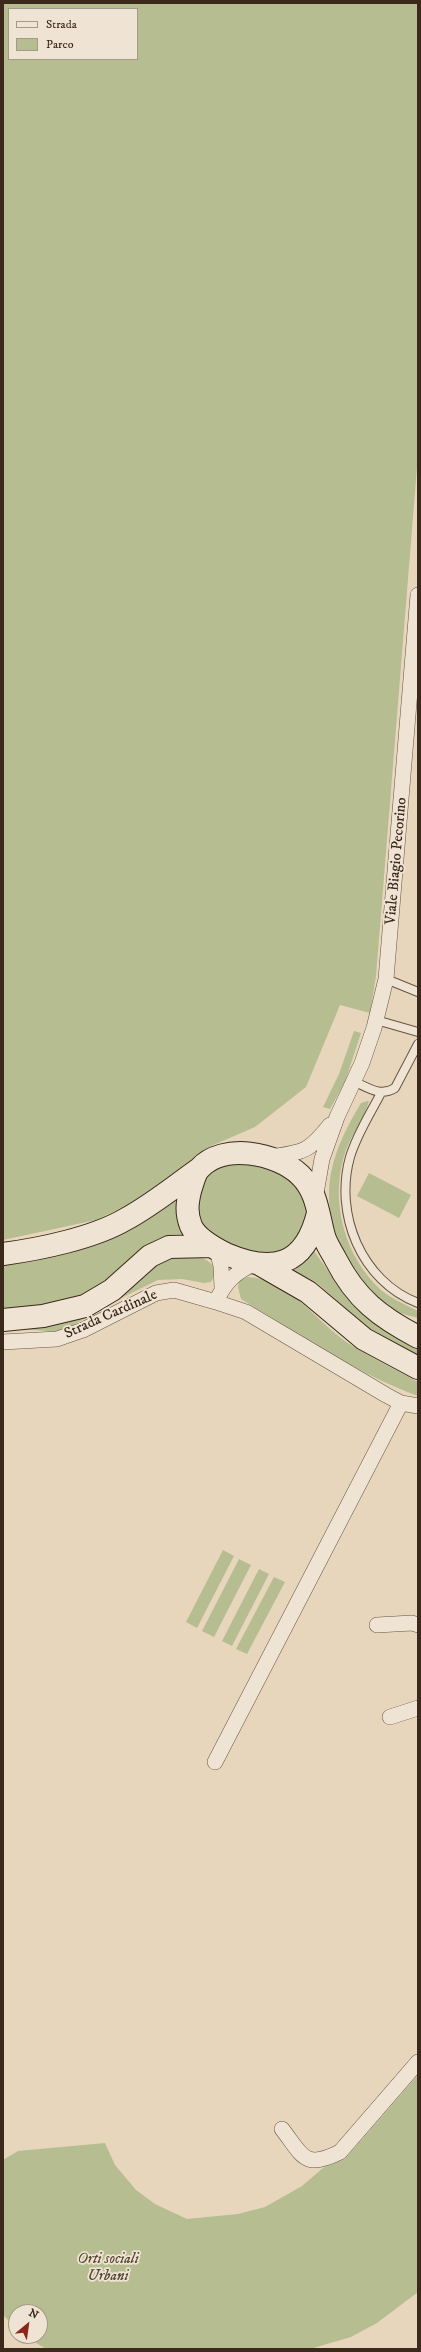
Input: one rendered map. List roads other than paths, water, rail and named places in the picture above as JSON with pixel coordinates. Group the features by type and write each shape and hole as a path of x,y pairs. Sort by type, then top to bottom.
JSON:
{"main road":[{"path":"3,1254 33,1250 102,1230 125,1220 213,1159 230,1153 266,1157 289,1167 300,1175 310,1188 325,1238 349,1283 380,1315 418,1337"},
{"path":"199,1169 190,1189 186,1207 192,1228 214,1248"},
{"path":"258,1264 275,1265 304,1246 314,1229 316,1206"},
{"path":"3,1320 43,1316 85,1306 112,1290 150,1256 169,1247 214,1248 258,1264 308,1292 364,1339 418,1368"}],"street":[{"name":"Viale Biagio Pecorino","path":"336,1117 355,1082 376,1020 386,979 418,596"},
{"path":"266,1157 305,1151 317,1141 336,1117"},
{"path":"316,1206 322,1159 336,1117"},
{"path":"214,1248 221,1266 222,1288"},
{"path":"216,1302 222,1288 242,1269 258,1264"},
{"name":"Strada Cardinale","path":"3,1342 57,1339 83,1330 156,1293 174,1290 246,1312 401,1403"},
{"path":"215,1762 401,1403 418,1406"},
{"path":"377,1625 412,1623 418,1625"},
{"path":"390,1717 418,1708"},
{"path":"282,2129 305,2158 317,2161 340,2152 418,2062"}],"lane":[{"path":"386,979 418,992"},
{"path":"376,1020 418,1032"},
{"path":"355,1082 380,1093 388,1092 395,1088 418,1044"},
{"path":"380,1093 359,1134 350,1156 346,1190 348,1219 353,1234 369,1266 395,1292 418,1303"}],"park label":[{"name":"Orti sociali Urbani","path":"108,2268"}]}
